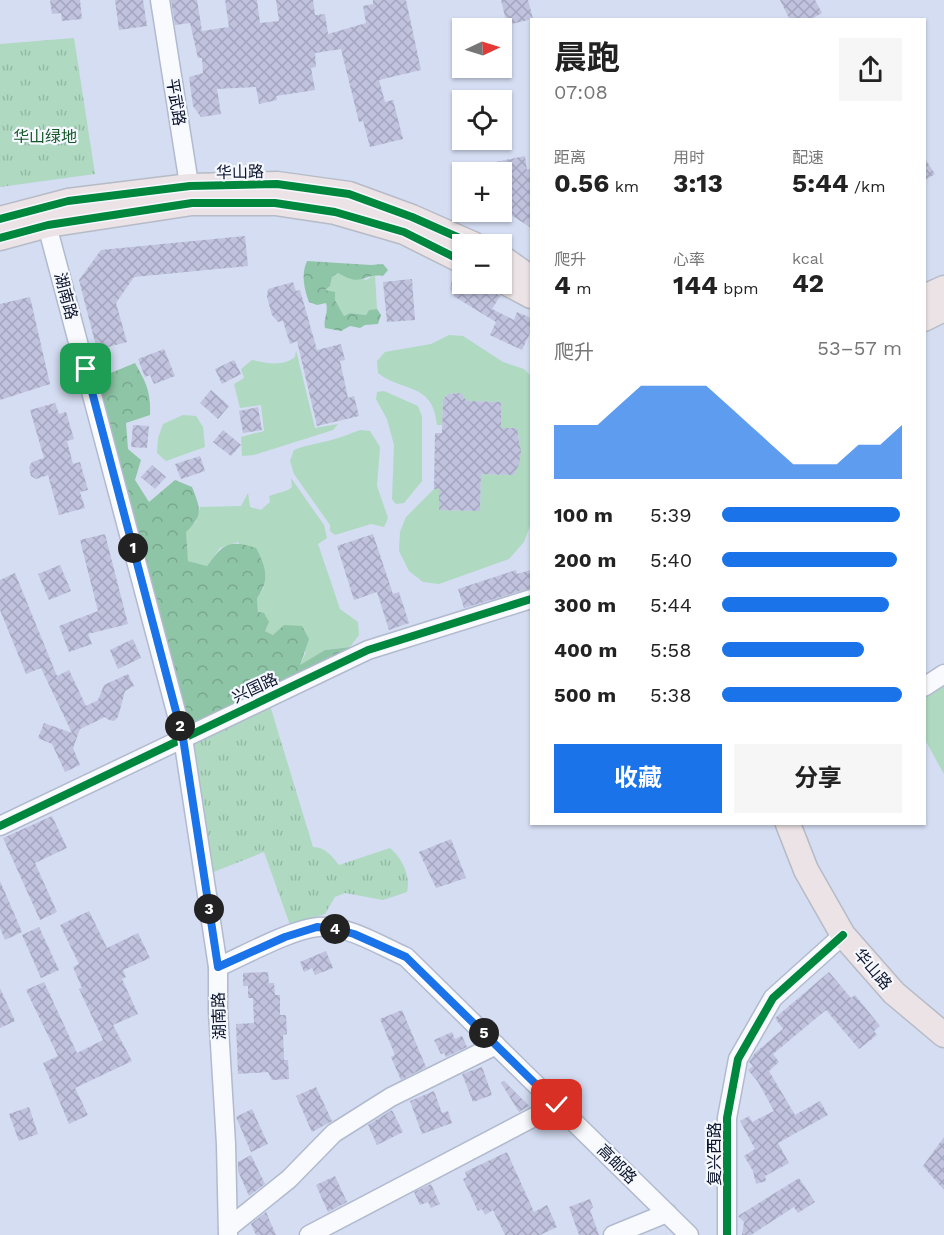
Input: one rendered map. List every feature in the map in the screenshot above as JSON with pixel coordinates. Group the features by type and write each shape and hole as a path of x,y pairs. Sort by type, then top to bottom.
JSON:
{"main road":[{"name":"华山路","path":"0,238 68,201 191,195 277,184 349,194 452,235"},
{"name":"华山路","path":"191,195 275,203 335,212 404,232 452,256"},
{"name":"华山路","path":"0,219 44,216"},
{"path":"512,265 530,277"},
{"path":"512,286 530,296"},
{"path":"926,296 944,288"},
{"path":"926,318 944,309"},
{"name":"华山路","path":"788,825 806,870 843,935 894,993 944,1035"}],"street":[{"name":"平武路","path":"160,0 191,195"},
{"name":"湖南路","path":"44,216 183,738 218,967 228,1231"},
{"name":"兴国路","path":"0,826 368,651 530,599"},
{"path":"926,686 944,674"},
{"name":"高邮路","path":"218,967 285,937 317,927 354,934 406,957 689,1235"},
{"name":"复兴西路","path":"727,1235 727,1118 738,1059 773,998 843,935"},
{"path":"228,1231 289,1179 334,1133 391,1097 496,1045"},
{"path":"309,1235 557,1105"},
{"path":"613,1235 667,1214"}],"green space":[{"name":"华山绿地","path":"74,38 95,174 0,187 0,44"},
{"path":"307,261 383,264 388,270 383,276 371,276 358,280 338,273 332,277 330,286 325,290 335,292 335,300 344,316 350,313 366,315 369,310 377,309 381,315 378,324 365,325 360,328 350,326 341,331 325,328 326,303 317,305 309,302 306,292 304,276"},
{"path":"338,273 366,280 375,275 377,309 369,310 366,315 350,313 344,316 335,300 325,290 330,286 332,277"},
{"path":"449,335 463,336 503,362 524,369 530,375 530,526 524,542 509,559 439,584 423,582 409,571 399,551 400,532 406,517 434,489 439,489 440,510 480,511 481,474 514,475 520,452 517,428 501,428 501,402 467,401 461,393 448,394 443,399 442,425 437,425 430,402 423,395 378,373 377,361 385,352 431,344"},
{"path":"296,350 315,428 338,424 333,430 254,455 242,456 241,437 264,431 261,405 240,408 234,384 244,378 241,369 252,360 285,362 295,357"},
{"path":"135,363 147,388 150,415 126,423 128,449 141,460 135,480 149,502 175,480 192,487 199,512 198,517 186,532 188,561 207,566 227,545 239,544 256,548 265,573 264,585 257,598 258,612 264,613 269,622 265,631 273,635 284,625 302,626 309,639 300,665 325,650 350,647 348,652 188,727 96,379"},
{"path":"384,391 418,406 422,417 422,481 404,503 396,504 392,499 394,445 387,419 376,399 377,392"},
{"path":"183,415 196,416 203,427 205,447 166,461 157,453 158,438 163,424"},
{"path":"361,430 370,431 380,447 377,486 388,518 384,527 371,524 335,535 330,531 330,525 294,474 290,461 294,450"},
{"path":"291,478 324,525 327,538 318,544 340,609 358,622 359,635 350,647 325,650 299,666 306,652 265,631 258,612 257,598 264,588 238,542 220,548 207,566 188,561 185,532 196,522 200,507 241,506 248,493 250,507 261,510 270,502 269,496 292,487"},
{"path":"944,682 944,774 926,742 926,695"},
{"path":"269,702 313,847 325,850 339,865 390,848 404,868 408,880 407,892 383,900 345,893 335,897 325,914 290,925 264,852 211,873 189,740"}],"building":[{"path":"50,0 80,0 82,19 62,21 61,13 52,14"},
{"path":"115,0 143,0 147,26 119,30"},
{"path":"171,0 197,0 202,31 229,27 225,0 257,0 260,23 279,21 276,0 313,0 315,15 325,14 328,34 366,23 363,6 373,4 373,0 406,0 421,70 379,80 385,102 393,100 403,139 370,147 363,121 359,122 341,49 315,53 316,67 311,68 315,90 276,96 277,100 259,104 256,87 217,89 221,114 201,117 193,106 189,77 203,73 202,58 198,58 190,23 175,25"},
{"path":"501,0 528,0 533,18 512,24 512,18 505,18"},
{"path":"780,0 815,0 822,13 813,18 789,18"},
{"path":"525,156 527,170 530,169 530,227 512,215 512,162 496,162"},
{"path":"926,160 935,174 926,180"},
{"path":"245,236 248,266 134,277 116,303 127,342 97,350 79,280 101,250"},
{"path":"412,279 415,320 387,322 383,282"},
{"path":"293,282 296,291 300,290 317,350 341,344 345,360 340,361 348,398 354,396 359,416 317,426 297,341 290,344 283,321 278,322 272,315 267,297 268,289"},
{"path":"453,294 497,294 500,296 492,309 514,320 517,312 530,318 530,333 522,350 490,335 496,322"},
{"path":"30,297 50,384 0,400 0,304"},
{"path":"164,349 175,376 154,384 150,375 145,377 138,359"},
{"path":"234,360 241,374 222,384 215,369"},
{"path":"211,390 229,406 218,419 200,403"},
{"path":"461,393 467,401 501,402 501,428 517,428 521,452 514,475 481,474 480,511 439,510 439,489 434,489 435,433 442,433 443,399 448,394"},
{"path":"55,403 59,414 66,412 74,439 67,441 73,464 80,462 88,490 80,492 85,508 59,515 48,475 36,479 31,476 29,467 32,462 44,458 30,410"},
{"path":"258,407 262,430 243,433 239,411"},
{"path":"133,425 149,426 147,448 131,447"},
{"path":"223,430 241,445 231,456 213,442"},
{"path":"200,456 205,471 181,479 175,464"},
{"path":"152,465 166,477 155,489 141,477"},
{"path":"105,534 128,624 88,634 92,644 69,652 59,626 98,611 80,540"},
{"path":"373,534 393,594 399,592 409,623 389,630 377,592 354,600 337,546"},
{"path":"60,565 71,591 49,600 38,574"},
{"path":"516,570 517,574 530,570 530,588 464,608 458,589"},
{"path":"15,573 57,676 69,670 86,706 98,700 104,685 128,674 134,686 125,691 118,717 114,721 105,717 80,729 73,748 80,765 65,772 52,744 38,738 44,723 72,733 41,668 26,674 0,610 0,580"},
{"path":"133,639 141,658 118,669 110,650"},
{"path":"52,816 67,848 35,863 57,912 40,920 3,838"},
{"path":"451,839 466,878 436,888 419,852"},
{"path":"0,881 22,932 5,940 0,928"},
{"path":"89,911 107,948 138,933 150,958 123,970 126,977 122,979 138,1014 113,1025 132,1061 75,1088 88,1115 69,1124 43,1063 58,1056 26,990 44,982 77,1053 103,1040 79,989 82,988 73,967 79,964 60,925"},
{"path":"39,927 59,970 41,978 22,935"},
{"path":"326,951 333,968 315,975 312,968 304,972 300,962"},
{"path":"268,972 269,983 274,983 275,995 280,995 280,1015 286,1015 287,1034 283,1035 284,1060 288,1060 289,1079 272,1080 268,1072 238,1074 236,1024 254,1023 253,998 248,998 248,986 243,986 243,973"},
{"path":"829,972 851,998 855,995 880,1026 874,1031 877,1035 859,1049 826,1010 773,1054 779,1062 769,1071 795,1115 820,1101 828,1115 778,1143 789,1163 765,1176 766,1181 756,1184 753,1171 744,1156 755,1149 740,1121 749,1116 752,1122 774,1111 758,1082 748,1070 753,1066 749,1062 755,1053 783,1029 775,1018"},
{"path":"0,988 15,1021 0,1028"},
{"path":"402,1010 426,1067 401,1080 391,1057 395,1055 380,1019"},
{"path":"452,1032 455,1039 462,1036 467,1047 446,1057 444,1053 441,1054 434,1040"},
{"path":"482,1067 492,1095 473,1102 462,1074"},
{"path":"504,1081 529,1106 519,1112 501,1083"},
{"path":"316,1087 332,1121 312,1132 296,1096"},
{"path":"434,1091 442,1113 448,1111 452,1123 422,1134 410,1101"},
{"path":"29,1107 38,1134 19,1141 9,1114"},
{"path":"252,1109 268,1144 251,1152 236,1117"},
{"path":"392,1110 403,1132 377,1145 368,1125"},
{"path":"944,1137 944,1190 923,1166"},
{"path":"507,1152 534,1212 547,1205 557,1227 540,1235 505,1235 493,1210 485,1215 482,1209 478,1211 463,1179 467,1177 465,1172"},
{"path":"251,1155 265,1184 249,1196 238,1171 238,1162"},
{"path":"335,1176 347,1202 328,1212 316,1185"},
{"path":"799,1178 815,1202 798,1213 794,1207 751,1235 742,1235 744,1222 738,1216"},
{"path":"431,1184 440,1204 431,1208 428,1202 420,1205 414,1192"},
{"path":"590,1199 593,1207 590,1210 599,1235 579,1235 569,1207"},
{"path":"266,1212 276,1235 256,1235 251,1224"}],"cycle path":[{"path":"0,219 68,201 190,186 277,184 349,194 452,235"},
{"path":"0,238 48,225 192,203 275,203 335,212 404,232 452,256"},
{"path":"0,826 368,650 530,599"},
{"path":"727,1235 727,1118 738,1059 773,998 843,935"}],"route":[{"path":"86,369 183,738 218,967 285,937 317,927 354,934 406,957 557,1105"}]}
